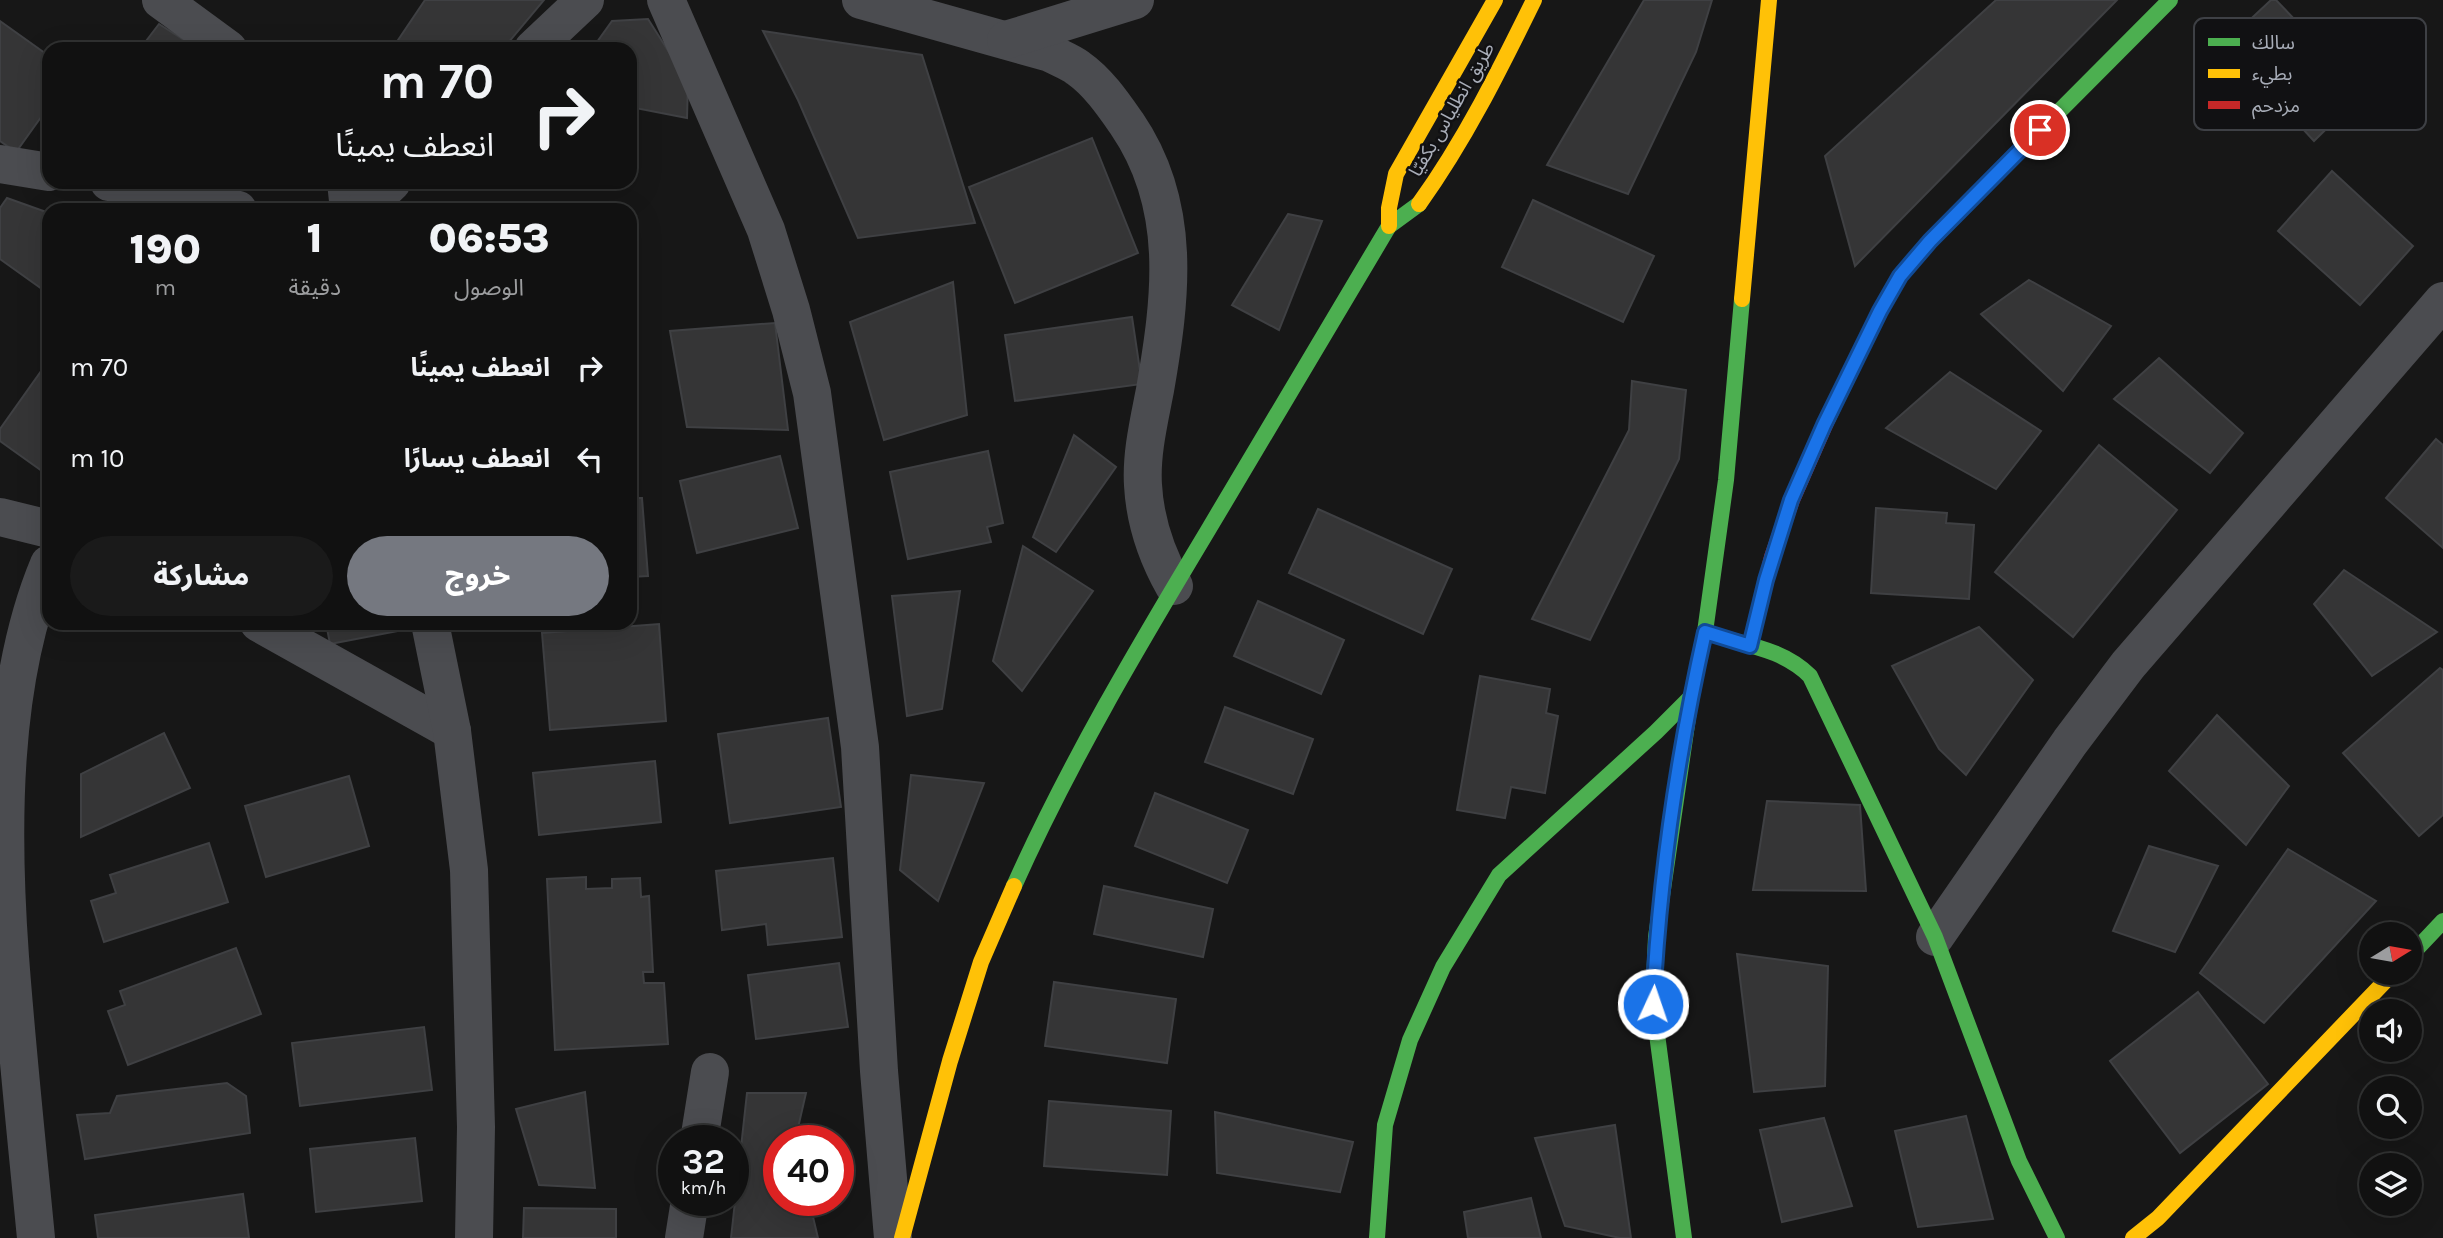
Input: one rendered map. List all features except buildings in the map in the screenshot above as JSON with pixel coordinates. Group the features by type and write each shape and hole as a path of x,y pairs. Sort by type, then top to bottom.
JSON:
{"main road":[{"name":"طريق انطلياس بكفيّا","path":"1389,226 1389,208 1396,174 1494,0"},
{"name":"طريق انطلياس بكفيّا","path":"1389,226 1419,204 1440,176 1485,100 1534,0"},
{"path":"1684,1238 1653,1004 1656,937 1691,697 1705,632 1726,480 1769,0"},
{"path":"1750,646 1769,569 1791,500 1841,391 1900,276 1930,241 2170,0"},
{"path":"902,1238 950,1061 981,962 1040,830 1094,725 1174,586 1389,226"},
{"path":"1705,632 1798,664 1810,676 1935,937 2019,1161 2057,1238"},
{"path":"1377,1238 1385,1125 1410,1040 1443,967 1499,875 1643,745 1691,697"},
{"path":"2422,943 2443,921"},
{"path":"2133,1238 2158,1218 2381,985"}],"street":[{"path":"161,0 218,42"},
{"path":"540,42 585,0"},
{"path":"666,0 738,161 765,230 812,393 860,747 879,1071 893,1238"},
{"path":"860,0 1050,53 1078,67 1110,99 1143,147 1159,189 1166,225 1169,303 1142,483 1154,544 1174,586"},
{"path":"1006,40 1135,0"},
{"path":"0,164 42,171"},
{"path":"153,189 211,203"},
{"path":"370,203 385,189"},
{"path":"1935,937 2070,742 2128,665 2443,301"},
{"path":"0,517 42,526"},
{"path":"36,1238 14,1010 5,878 5,764 13,695 26,627 42,579"},
{"path":"272,630 452,731"},
{"path":"431,630 452,731 469,870 476,1127 474,1238"},
{"path":"702,1125 710,1072"},
{"path":"684,1238 687,1216"}],"traffic: fast":[{"path":"1828,418 1900,276 1930,241 2170,0"},
{"path":"1014,886 1058,795 1155,619 1389,226 1419,204"},
{"path":"1684,1238 1653,1004 1656,937 1691,697 1705,632 1726,480 1742,299"},
{"path":"1727,639 1782,656 1810,676 1935,937 2019,1161 2057,1238"},
{"path":"1377,1238 1385,1125 1410,1040 1443,967 1499,875 1691,697"},
{"path":"2422,943 2443,921"}],"traffic: slow":[{"path":"1389,226 1389,208 1396,174 1495,0"},
{"path":"1419,204 1466,130 1534,0"},
{"path":"1742,299 1769,0"},
{"path":"902,1238 950,1061 981,962 1014,886"},
{"path":"2133,1238 2158,1218 2381,985"}],"traffic: jam":[{"path":"1750,646 1772,557 1792,500 1828,418"}],"route":[{"path":"1653,1004 1656,937 1665,870 1691,697 1705,632 1750,646 1772,557 1791,500 1880,311 1900,276 1930,241 2040,130"}]}
